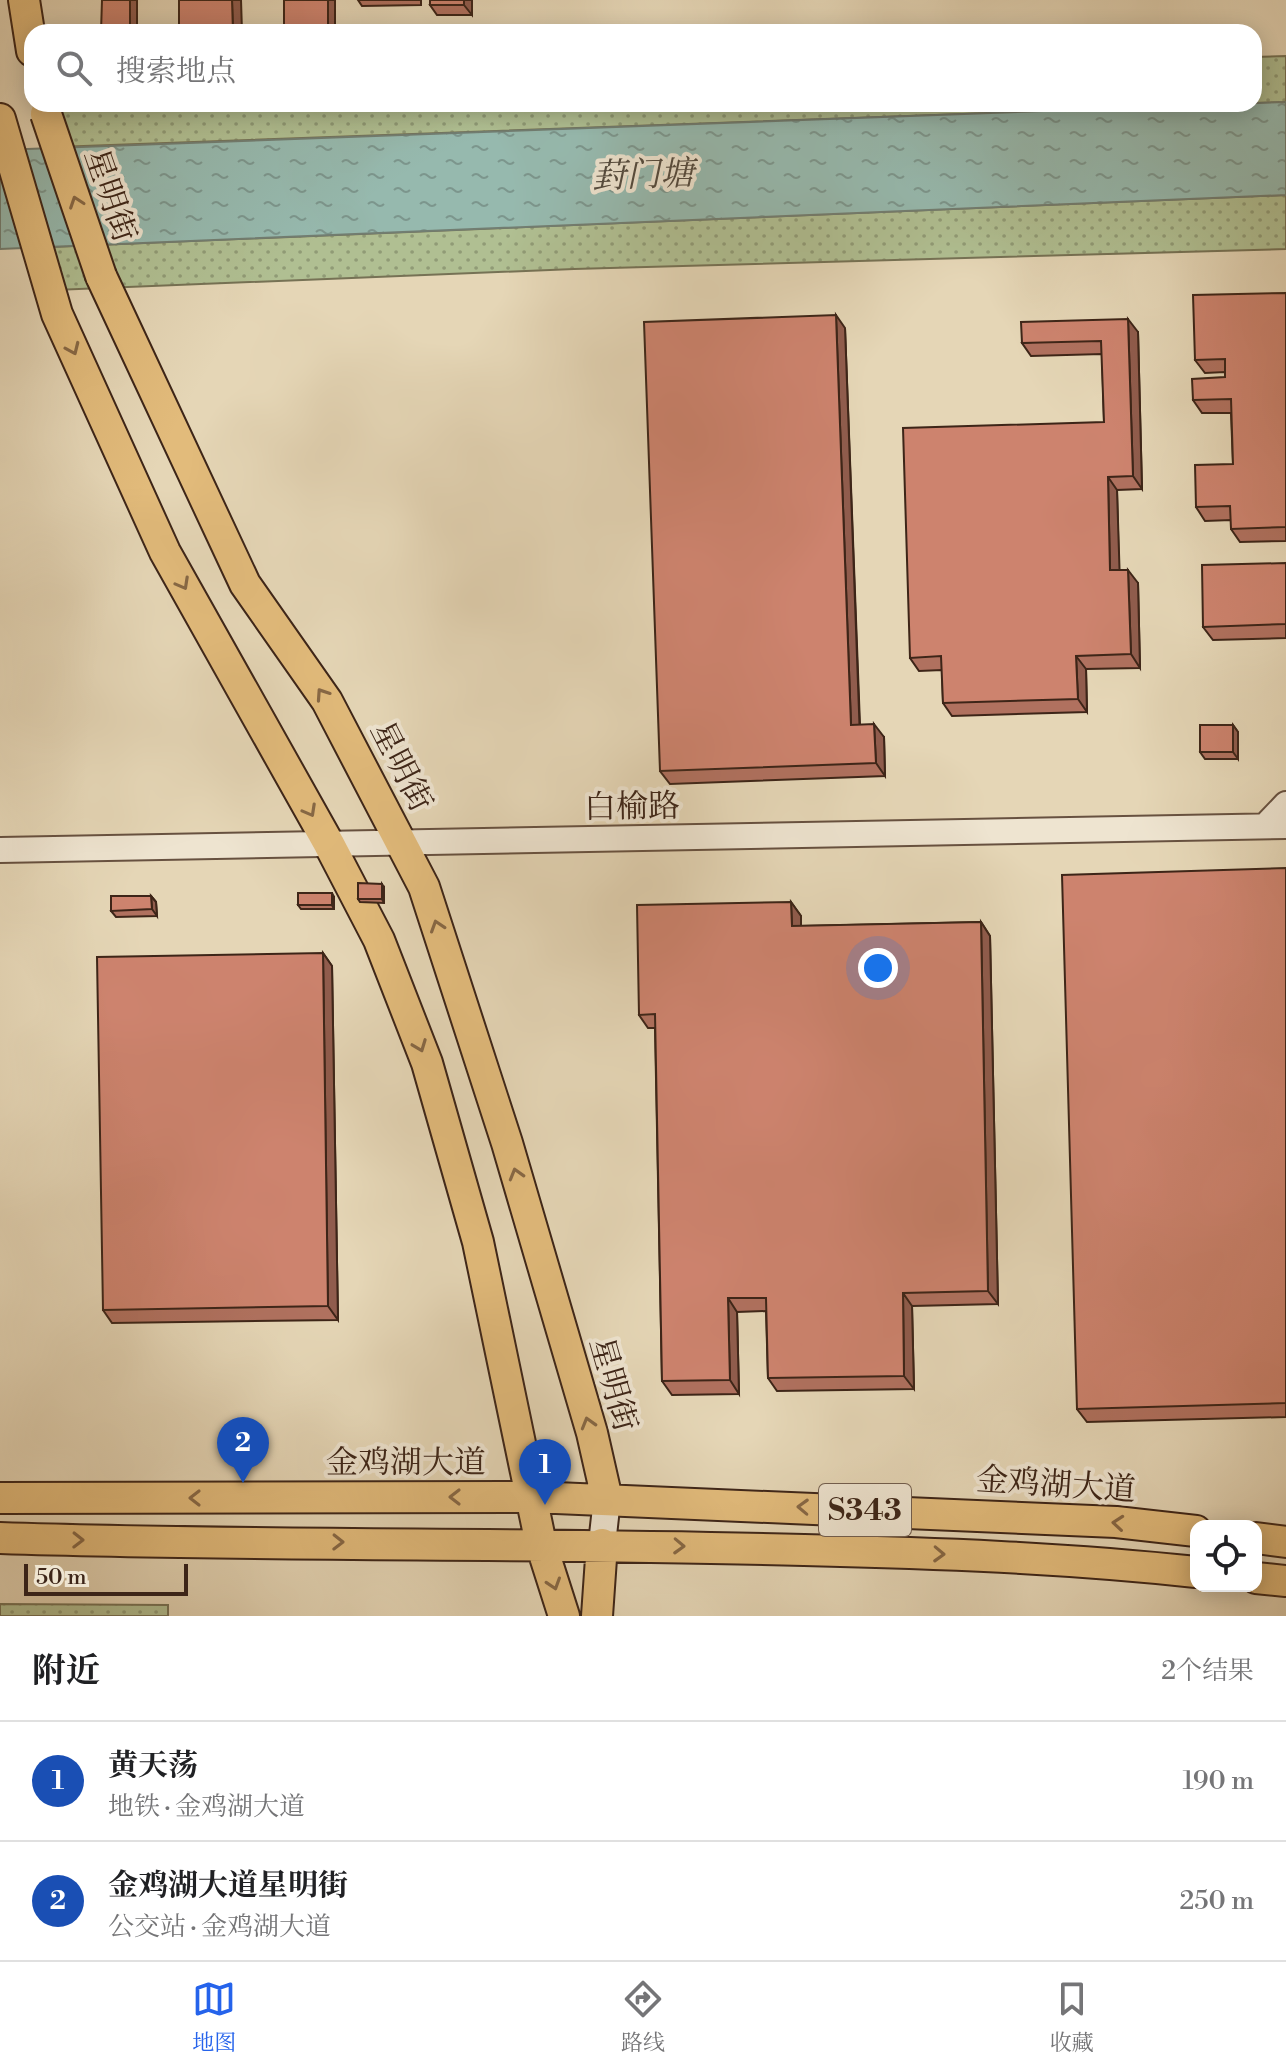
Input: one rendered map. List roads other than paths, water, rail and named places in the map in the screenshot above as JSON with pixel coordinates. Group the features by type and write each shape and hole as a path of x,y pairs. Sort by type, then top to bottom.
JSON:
{"main road":[{"path":"24,0 28,24"},
{"name":"星明街","path":"45,112 101,276 245,584 327,701 424,887 507,1143 592,1433 607,1499"},
{"path":"0,119 57,314 165,552 329,844 379,940 427,1063 478,1242 541,1544 564,1616"},
{"name":"金鸡湖大道","path":"0,1498 607,1499 1116,1522 1190,1530"},
{"path":"597,1616 607,1499"},
{"name":"S343","path":"0,1538 602,1544 945,1554 1112,1563 1190,1571"},
{"path":"1262,1539 1286,1542"},
{"path":"1262,1579 1286,1581"}],"street":[{"name":"白榆路","path":"0,850 1275,826 1286,804"}],"water":[{"name":"葑门塘","path":"1286,102 1286,195 0,249 0,150 1018,112 1262,112 1262,103"}],"place":[{"name":"金鸡湖大道星明街","path":"243,1483"},
{"name":"黄天荡","path":"545,1505"}]}
